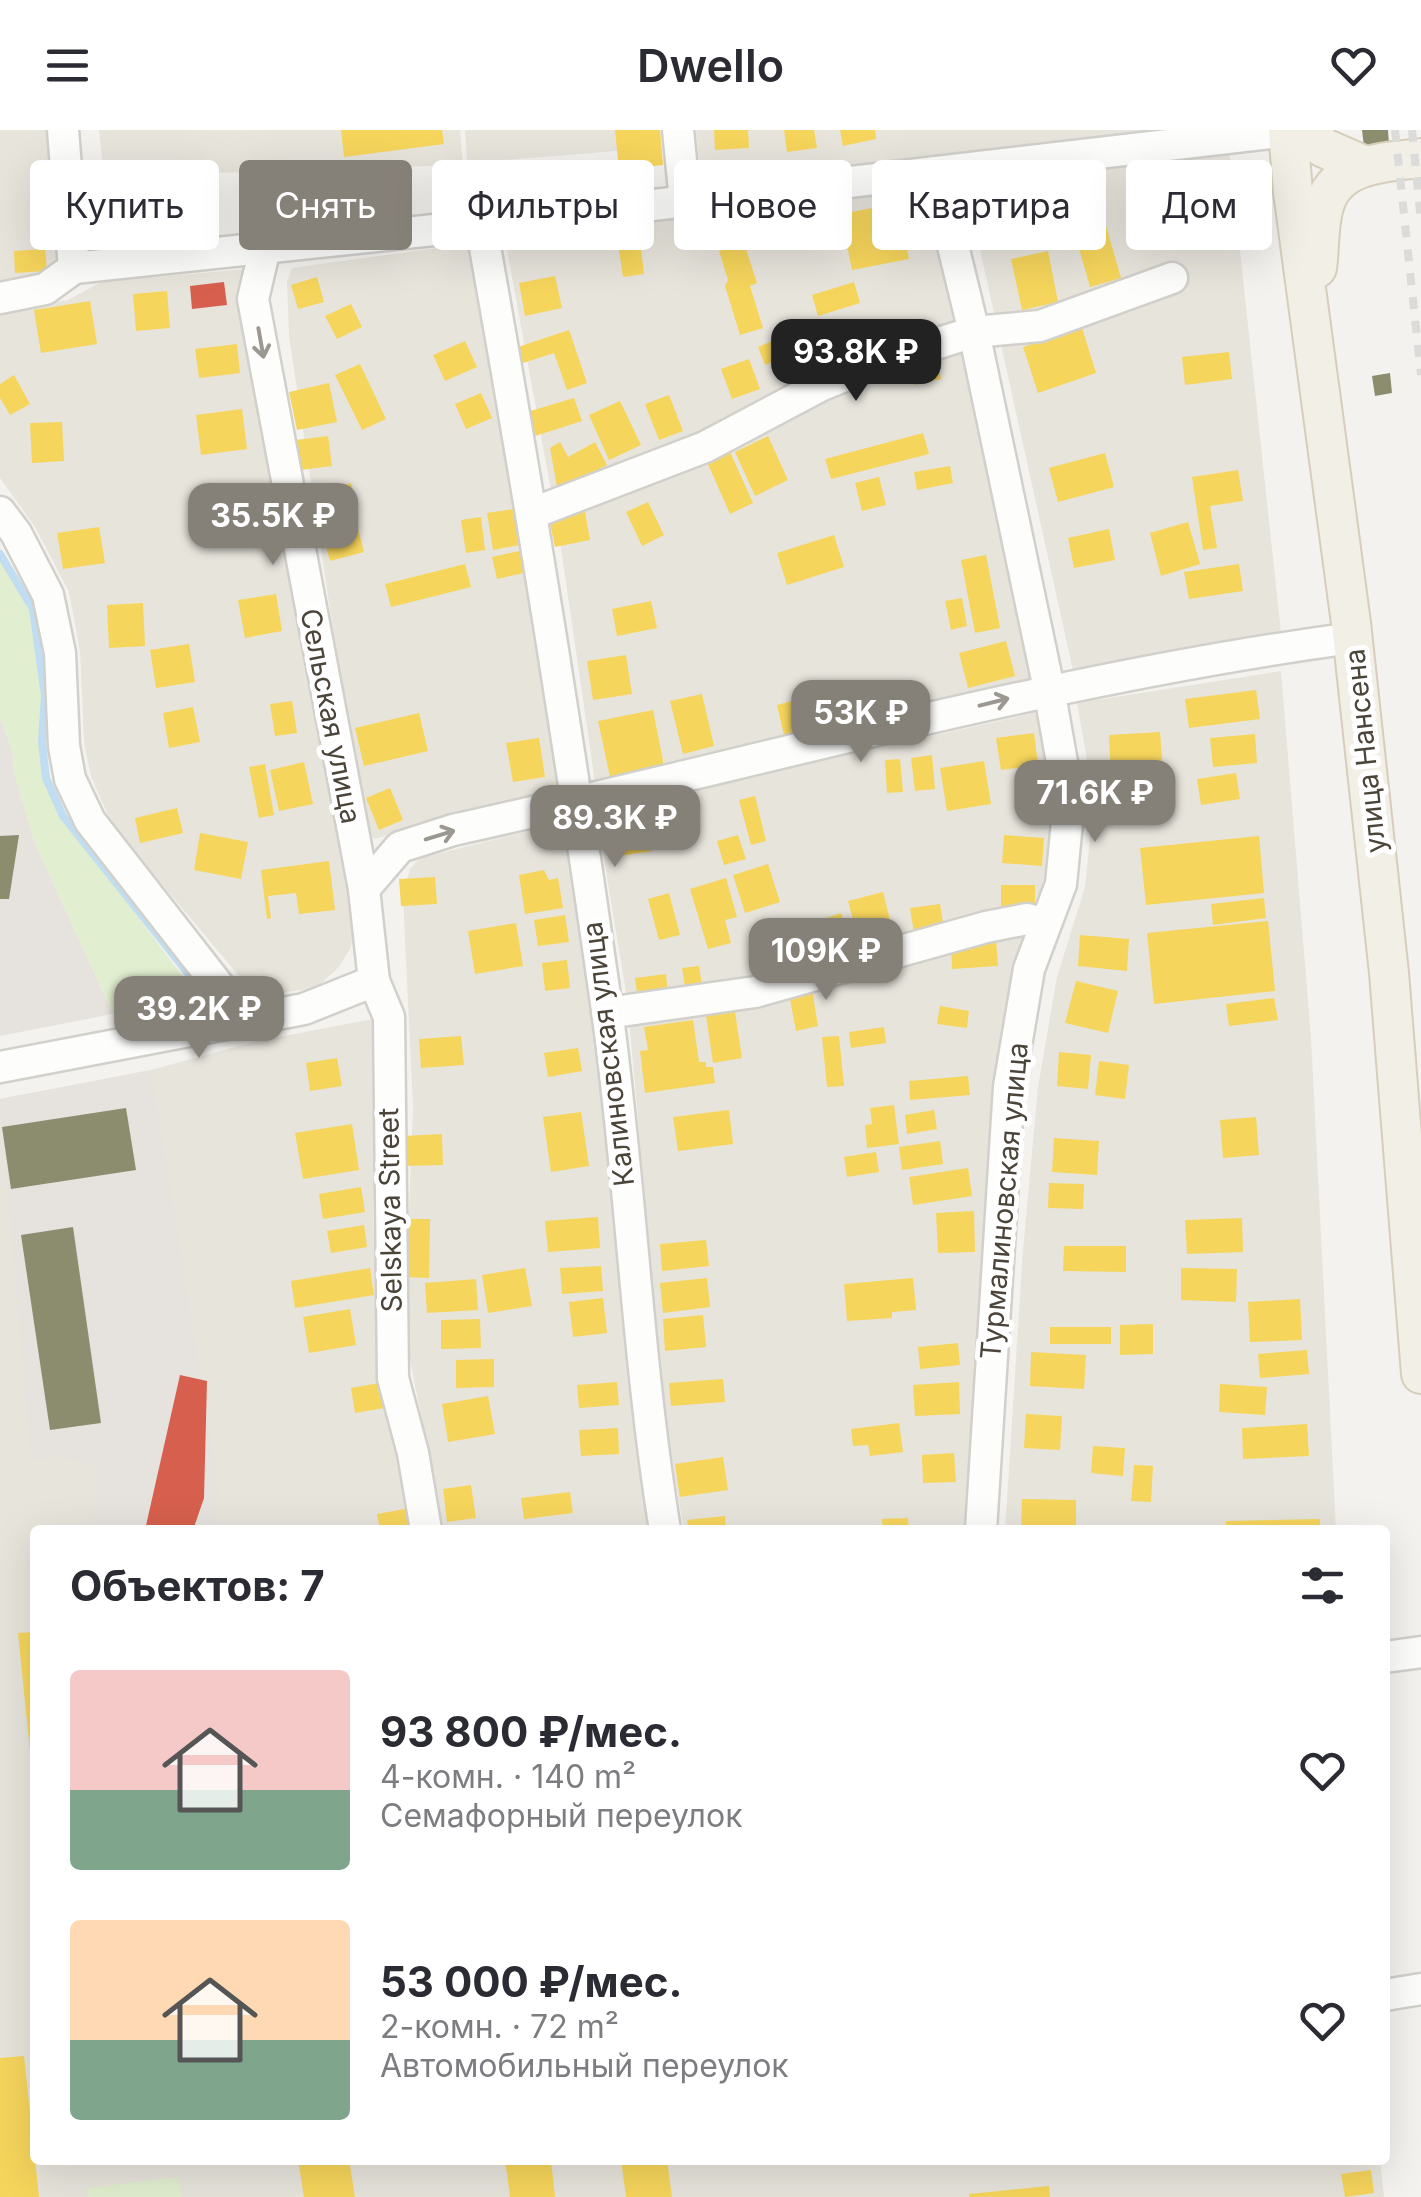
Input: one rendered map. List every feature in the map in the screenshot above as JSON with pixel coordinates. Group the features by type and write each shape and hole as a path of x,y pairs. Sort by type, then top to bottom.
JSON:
{"main road":[{"name":"улица Нансена","path":"1288,130 1390,973 1421,1374"},
{"path":"1309,130 1322,147 1363,165"},
{"path":"1309,320 1325,202 1339,181 1363,165 1421,158"}],"street":[{"path":"62,130 74,268"},
{"path":"678,130 681,160"},
{"path":"1036,160 1288,130"},
{"path":"0,298 45,289 74,268 246,250"},
{"name":"Сельская улица","path":"265,250 253,299 364,890"},
{"name":"Калиновская улица","path":"486,250 533,513 607,1014 648,1425 664,1525"},
{"name":"Турмалиновская улица","path":"954,250 1050,689 1070,802 1061,884 1029,969 1009,1087 981,1525"},
{"path":"533,513 705,447 822,385 884,360 974,332 1040,326 1172,278"},
{"path":"0,512 16,533 48,596 60,653 64,746 70,779 90,821 247,1022"},
{"path":"364,890 400,847 453,830 1050,689 1352,638"},
{"name":"Selskaya Street","path":"364,890 374,981 389,1017 393,1378 413,1453 425,1525"},
{"path":"607,1014 756,992 986,927 1027,919 1046,924"},
{"path":"0,1067 304,1009 374,981"},
{"path":"1390,1657 1421,1652"},
{"path":"1390,1994 1421,1989"}],"shaded area":[{"path":"0,130 49,130 51,160 30,160 30,250 58,250 59,262 49,283 0,287"},
{"path":"99,130 460,130 463,160 432,160 432,166 412,167 412,160 239,160 239,172 219,173 219,160 102,160"},
{"path":"465,130 652,130 654,148 467,160"},
{"path":"696,130 1177,130 947,160 872,160 872,170 852,172 852,160 699,160"},
{"path":"1229,148 1230,160 1136,160"},
{"path":"1126,161 1126,250 1240,250 1281,633 1073,670 980,250 1106,250 1106,164"},
{"path":"872,193 872,250 959,250 977,326 699,436 553,501 507,250 654,250 654,220 674,218 674,250 852,250 852,195"},
{"path":"432,249 488,250 577,792 373,839 358,796 289,336 287,281 292,268"},
{"path":"247,269 355,921 351,947 339,967 316,988 256,996 109,817 91,777 84,742 80,651 69,592 35,527 0,478 0,309 68,300 101,282"},
{"path":"983,342 1053,679 596,789 556,514 824,395"},
{"path":"1281,671 1311,1038 1336,1525 1005,1525 1038,1087 1057,977 1085,887 1094,799 1077,703"},
{"path":"1057,708 1056,919 629,1010 596,811"},
{"path":"0,719 12,749 14,773 35,844 113,1014 0,1036"},
{"path":"581,818 667,1525 442,1525 409,1354 413,1108 403,897 410,869 420,858"},
{"path":"1026,932 1039,958 1019,1087 989,1525 683,1525 665,1422 629,1018"},
{"path":"378,1018 373,1218 380,1366 413,1525 30,1525 30,2165 1381,2165 1384,2197 0,2197 0,1099 151,1070 253,1042"},
{"path":"151,1070 219,1490 214,1525 95,1525 96,1466 61,1457 31,1459 0,1099"}],"green space":[{"path":"0,560 34,613 45,687 39,733 43,772 64,819 199,998 113,1014 35,844 14,773 12,749 0,719"},
{"path":"179,2177 182,2197 88,2197 87,2188"}],"building: Жильё":[{"path":"341,130 442,130 444,144 344,157"},
{"path":"615,130 660,130 663,165 654,166 654,160 618,160"},
{"path":"714,130 748,130 749,148 715,150"},
{"path":"784,130 814,130 817,148 787,152"},
{"path":"840,130 875,130 876,139 843,146"},
{"path":"872,208 872,250 907,250 909,259 852,270 848,250 852,250 852,212"},
{"path":"1106,226 1121,278 1090,287 1079,250 1106,250"},
{"path":"45,250 47,271 15,273 14,251"},
{"path":"619,250 641,250 644,274 623,277"},
{"path":"746,250 757,283 750,286 763,328 740,335 719,251"},
{"path":"1048,251 1058,302 1022,310 1011,259"},
{"path":"555,276 562,308 525,316 519,283"},
{"path":"317,277 324,302 298,309 291,285"},
{"path":"854,282 860,303 818,316 812,295"},
{"path":"167,291 170,328 136,331 133,294"},
{"path":"90,301 97,344 41,353 34,310"},
{"path":"351,304 362,327 337,339 325,316"},
{"path":"824,319 832,337 765,365 758,347"},
{"path":"1082,328 1096,373 1038,393 1023,347"},
{"path":"569,330 587,383 567,390 554,353 520,364 515,348"},
{"path":"465,341 477,367 445,381 433,355"},
{"path":"237,344 240,373 199,378 195,349"},
{"path":"1229,352 1232,379 1185,385 1182,357"},
{"path":"749,359 760,389 732,399 721,369"},
{"path":"937,361 941,379 915,385 911,367"},
{"path":"360,364 386,419 362,430 335,375"},
{"path":"14,375 30,404 10,415 0,398 0,384"},
{"path":"329,383 337,422 297,430 289,392"},
{"path":"481,393 492,418 466,429 455,404"},
{"path":"669,395 683,431 659,440 645,404"},
{"path":"574,398 582,421 535,436 527,412"},
{"path":"620,401 641,445 609,460 589,415"},
{"path":"242,409 247,449 201,455 196,415"},
{"path":"62,422 64,461 32,463 30,423"},
{"path":"923,433 929,454 831,479 825,459"},
{"path":"328,436 332,466 300,470 296,440"},
{"path":"768,436 788,480 755,496 735,452"},
{"path":"560,442 568,457 595,442 607,465 558,492 550,448"},
{"path":"730,452 753,503 730,514 707,462"},
{"path":"1105,453 1114,487 1058,502 1049,468"},
{"path":"950,466 953,483 917,490 914,472"},
{"path":"1238,470 1243,501 1210,506 1217,548 1203,550 1192,477"},
{"path":"879,477 886,505 862,511 855,483"},
{"path":"265,483 273,533 225,541 217,491"},
{"path":"351,483 358,509 306,522 300,496"},
{"path":"648,502 664,535 642,546 626,512"},
{"path":"514,509 520,545 493,550 487,513"},
{"path":"585,512 590,540 555,547 549,519"},
{"path":"481,517 485,550 466,553 461,520"},
{"path":"1188,522 1200,564 1161,576 1150,533"},
{"path":"99,527 105,563 63,569 57,533"},
{"path":"358,529 364,552 330,561 324,539"},
{"path":"1109,529 1115,560 1074,568 1068,538"},
{"path":"834,535 844,567 787,585 777,553"},
{"path":"524,550 528,572 497,579 492,557"},
{"path":"986,555 1000,628 975,633 961,560"},
{"path":"465,564 471,587 391,607 385,584"},
{"path":"1239,564 1243,591 1189,599 1184,572"},
{"path":"276,594 282,631 245,638 238,600"},
{"path":"962,598 967,626 951,630 945,601"},
{"path":"651,601 657,628 617,636 612,609"},
{"path":"143,603 145,646 109,648 107,605"},
{"path":"1006,641 1015,676 968,688 959,653"},
{"path":"189,644 195,682 156,688 150,650"},
{"path":"626,655 632,694 593,700 587,661"},
{"path":"867,684 876,714 852,722 843,692"},
{"path":"1256,690 1260,719 1189,728 1185,699"},
{"path":"702,694 714,746 683,754 670,701"},
{"path":"807,697 814,727 784,735 777,705"},
{"path":"292,701 297,733 275,736 270,704"},
{"path":"193,707 200,742 169,748 163,713"},
{"path":"653,710 664,766 610,777 598,721"},
{"path":"419,713 428,751 364,766 355,728"},
{"path":"1160,732 1163,774 1111,778 1109,735"},
{"path":"1034,733 1038,765 1001,770 996,738"},
{"path":"1255,734 1257,763 1213,767 1210,738"},
{"path":"539,738 545,777 513,782 506,743"},
{"path":"932,755 935,789 915,791 911,758"},
{"path":"900,759 903,792 887,793 885,760"},
{"path":"984,761 991,804 947,811 940,768"},
{"path":"304,762 313,804 279,811 270,770"},
{"path":"265,764 274,815 259,818 249,767"},
{"path":"1236,773 1240,799 1201,805 1197,779"},
{"path":"1114,786 1157,786 1157,800 1114,799"},
{"path":"390,788 403,820 379,830 366,798"},
{"path":"755,796 766,841 751,845 739,800"},
{"path":"177,808 183,833 140,843 135,818"},
{"path":"646,819 652,851 613,857 608,825"},
{"path":"200,833 248,842 241,879 194,870"},
{"path":"738,835 746,859 724,865 717,841"},
{"path":"1004,835 1044,838 1042,866 1002,863"},
{"path":"1259,836 1264,893 1146,905 1140,848"},
{"path":"329,861 335,910 299,914 296,893 268,896 271,918 267,919 261,870"},
{"path":"768,864 780,902 745,913 733,875"},
{"path":"544,870 549,880 558,878 563,908 525,914 519,875"},
{"path":"435,877 437,904 401,906 399,879"},
{"path":"726,878 737,917 725,920 731,943 708,949 690,889"},
{"path":"1001,885 1035,885 1035,914 1001,914"},
{"path":"883,892 895,940 861,949 848,901"},
{"path":"669,893 680,935 659,940 648,899"},
{"path":"1264,898 1266,918 1213,925 1211,904"},
{"path":"940,904 944,929 914,933 910,908"},
{"path":"841,913 853,950 829,958 817,921"},
{"path":"565,915 569,942 538,946 534,920"},
{"path":"1268,921 1275,991 1154,1004 1147,933"},
{"path":"516,923 523,966 475,974 468,931"},
{"path":"785,932 797,959 777,968 764,941"},
{"path":"1080,935 1129,939 1127,971 1078,966"},
{"path":"996,939 998,966 952,969 951,942"},
{"path":"567,960 570,988 545,991 542,963"},
{"path":"699,966 703,991 686,993 682,968"},
{"path":"666,974 668,996 638,1000 635,978"},
{"path":"1076,981 1118,991 1108,1033 1065,1023"},
{"path":"812,990 818,1026 796,1031 789,994"},
{"path":"1274,998 1278,1020 1229,1026 1226,1004"},
{"path":"940,1006 969,1011 967,1028 937,1024"},
{"path":"735,1012 742,1058 713,1063 706,1016"},
{"path":"693,1020 699,1062 713,1067 715,1083 645,1093 640,1051 648,1050 644,1027"},
{"path":"884,1027 886,1043 851,1048 849,1032"},
{"path":"461,1036 464,1065 421,1068 419,1039"},
{"path":"839,1036 844,1086 827,1087 822,1037"},
{"path":"578,1048 582,1071 548,1077 544,1053"},
{"path":"1059,1052 1091,1055 1088,1089 1057,1086"},
{"path":"337,1058 342,1086 310,1091 306,1063"},
{"path":"1099,1061 1129,1065 1125,1099 1095,1095"},
{"path":"968,1076 970,1095 910,1100 909,1081"},
{"path":"894,1105 899,1144 867,1148 865,1125 872,1124 870,1108"},
{"path":"729,1110 733,1144 678,1151 673,1117"},
{"path":"934,1110 937,1129 907,1134 905,1115"},
{"path":"581,1112 589,1166 551,1172 543,1117"},
{"path":"1256,1117 1259,1155 1223,1158 1220,1120"},
{"path":"352,1124 359,1170 303,1179 295,1133"},
{"path":"442,1134 443,1165 404,1166 403,1136"},
{"path":"1054,1138 1099,1141 1097,1175 1052,1172"},
{"path":"940,1141 943,1164 902,1170 899,1147"},
{"path":"876,1152 879,1172 847,1177 844,1157"},
{"path":"968,1168 972,1196 913,1205 909,1177"},
{"path":"1049,1183 1084,1184 1083,1209 1048,1208"},
{"path":"361,1187 365,1212 323,1219 319,1194"},
{"path":"974,1211 975,1252 938,1253 936,1213"},
{"path":"598,1217 600,1248 548,1252 545,1221"},
{"path":"1242,1218 1243,1252 1187,1254 1185,1220"},
{"path":"403,1219 430,1219 429,1278 403,1277"},
{"path":"364,1225 367,1247 331,1253 327,1231"},
{"path":"706,1240 709,1266 662,1271 660,1244"},
{"path":"1064,1246 1126,1246 1126,1272 1063,1271"},
{"path":"601,1266 603,1291 562,1294 560,1268"},
{"path":"370,1268 374,1295 295,1308 291,1281"},
{"path":"525,1268 532,1306 488,1313 482,1275"},
{"path":"1181,1268 1237,1269 1236,1302 1181,1300"},
{"path":"707,1278 710,1307 663,1313 660,1283"},
{"path":"913,1278 916,1310 892,1312 892,1318 847,1321 844,1284"},
{"path":"476,1279 478,1310 427,1313 425,1283"},
{"path":"603,1298 607,1333 573,1337 569,1302"},
{"path":"1300,1299 1302,1340 1250,1342 1248,1302"},
{"path":"350,1309 356,1345 309,1353 303,1317"},
{"path":"703,1315 706,1347 665,1351 663,1319"},
{"path":"480,1319 481,1348 441,1349 441,1320"},
{"path":"1153,1324 1153,1354 1120,1355 1120,1325"},
{"path":"1050,1327 1111,1327 1111,1344 1050,1344"},
{"path":"958,1343 960,1365 920,1369 918,1347"},
{"path":"1307,1350 1309,1374 1260,1378 1258,1354"},
{"path":"1031,1352 1086,1355 1084,1389 1030,1386"},
{"path":"494,1359 494,1387 456,1388 456,1360"},
{"path":"723,1379 725,1402 671,1406 669,1383"},
{"path":"617,1382 619,1405 579,1408 577,1385"},
{"path":"959,1382 960,1414 915,1416 913,1385"},
{"path":"380,1383 384,1408 355,1413 351,1388"},
{"path":"1220,1384 1267,1387 1265,1415 1219,1412"},
{"path":"488,1396 495,1434 448,1442 442,1404"},
{"path":"1026,1414 1062,1416 1060,1450 1024,1448"},
{"path":"899,1423 903,1452 870,1456 868,1445 853,1446 851,1429"},
{"path":"1307,1424 1309,1456 1243,1459 1242,1428"},
{"path":"618,1428 619,1454 581,1456 579,1430"},
{"path":"1093,1446 1125,1448 1123,1476 1091,1473"},
{"path":"954,1453 956,1482 923,1483 922,1455"},
{"path":"723,1457 728,1490 680,1497 675,1464"},
{"path":"1134,1465 1153,1466 1151,1502 1131,1501"},
{"path":"471,1485 476,1518 447,1522 443,1489"},
{"path":"570,1492 573,1513 524,1519 521,1498"},
{"path":"1022,1499 1076,1500 1076,1525 1021,1525"},
{"path":"405,1509 408,1525 379,1525 377,1514"},
{"path":"725,1516 726,1525 688,1525 687,1520"},
{"path":"908,1518 909,1525 883,1525 882,1519"},
{"path":"1320,1519 1320,1525 1226,1525 1226,1521"},
{"path":"30,1632 30,1751 18,1633"},
{"path":"24,2056 30,2165 36,2165 39,2197 0,2197 0,2058"},
{"path":"299,2165 350,2165 355,2197 304,2197"},
{"path":"506,2165 552,2165 555,2197 510,2197"},
{"path":"622,2165 668,2165 672,2197 626,2197"},
{"path":"1371,2170 1374,2193 1345,2197 1341,2174"},
{"path":"1049,2186 1050,2197 969,2197 969,2194"}],"building: Торговля":[{"path":"224,282 227,305 192,309 190,286"},
{"path":"180,1375 207,1381 204,1498 195,1525 146,1525"}],"building: Промзона":[{"path":"1362,130 1388,130 1389,145 1364,147"},
{"path":"1390,373 1392,393 1375,396 1372,376"},
{"path":"19,835 9,899 0,899 0,836"},
{"path":"126,1108 136,1170 11,1189 2,1127"},
{"path":"73,1227 101,1423 50,1430 21,1235"}],"waterway":[{"path":"0,554 33,609 45,696 42,742 46,778 63,816 199,987"}],"railway":[{"path":"1395,130 1421,375"},
{"path":"1412,130 1421,222"}]}
